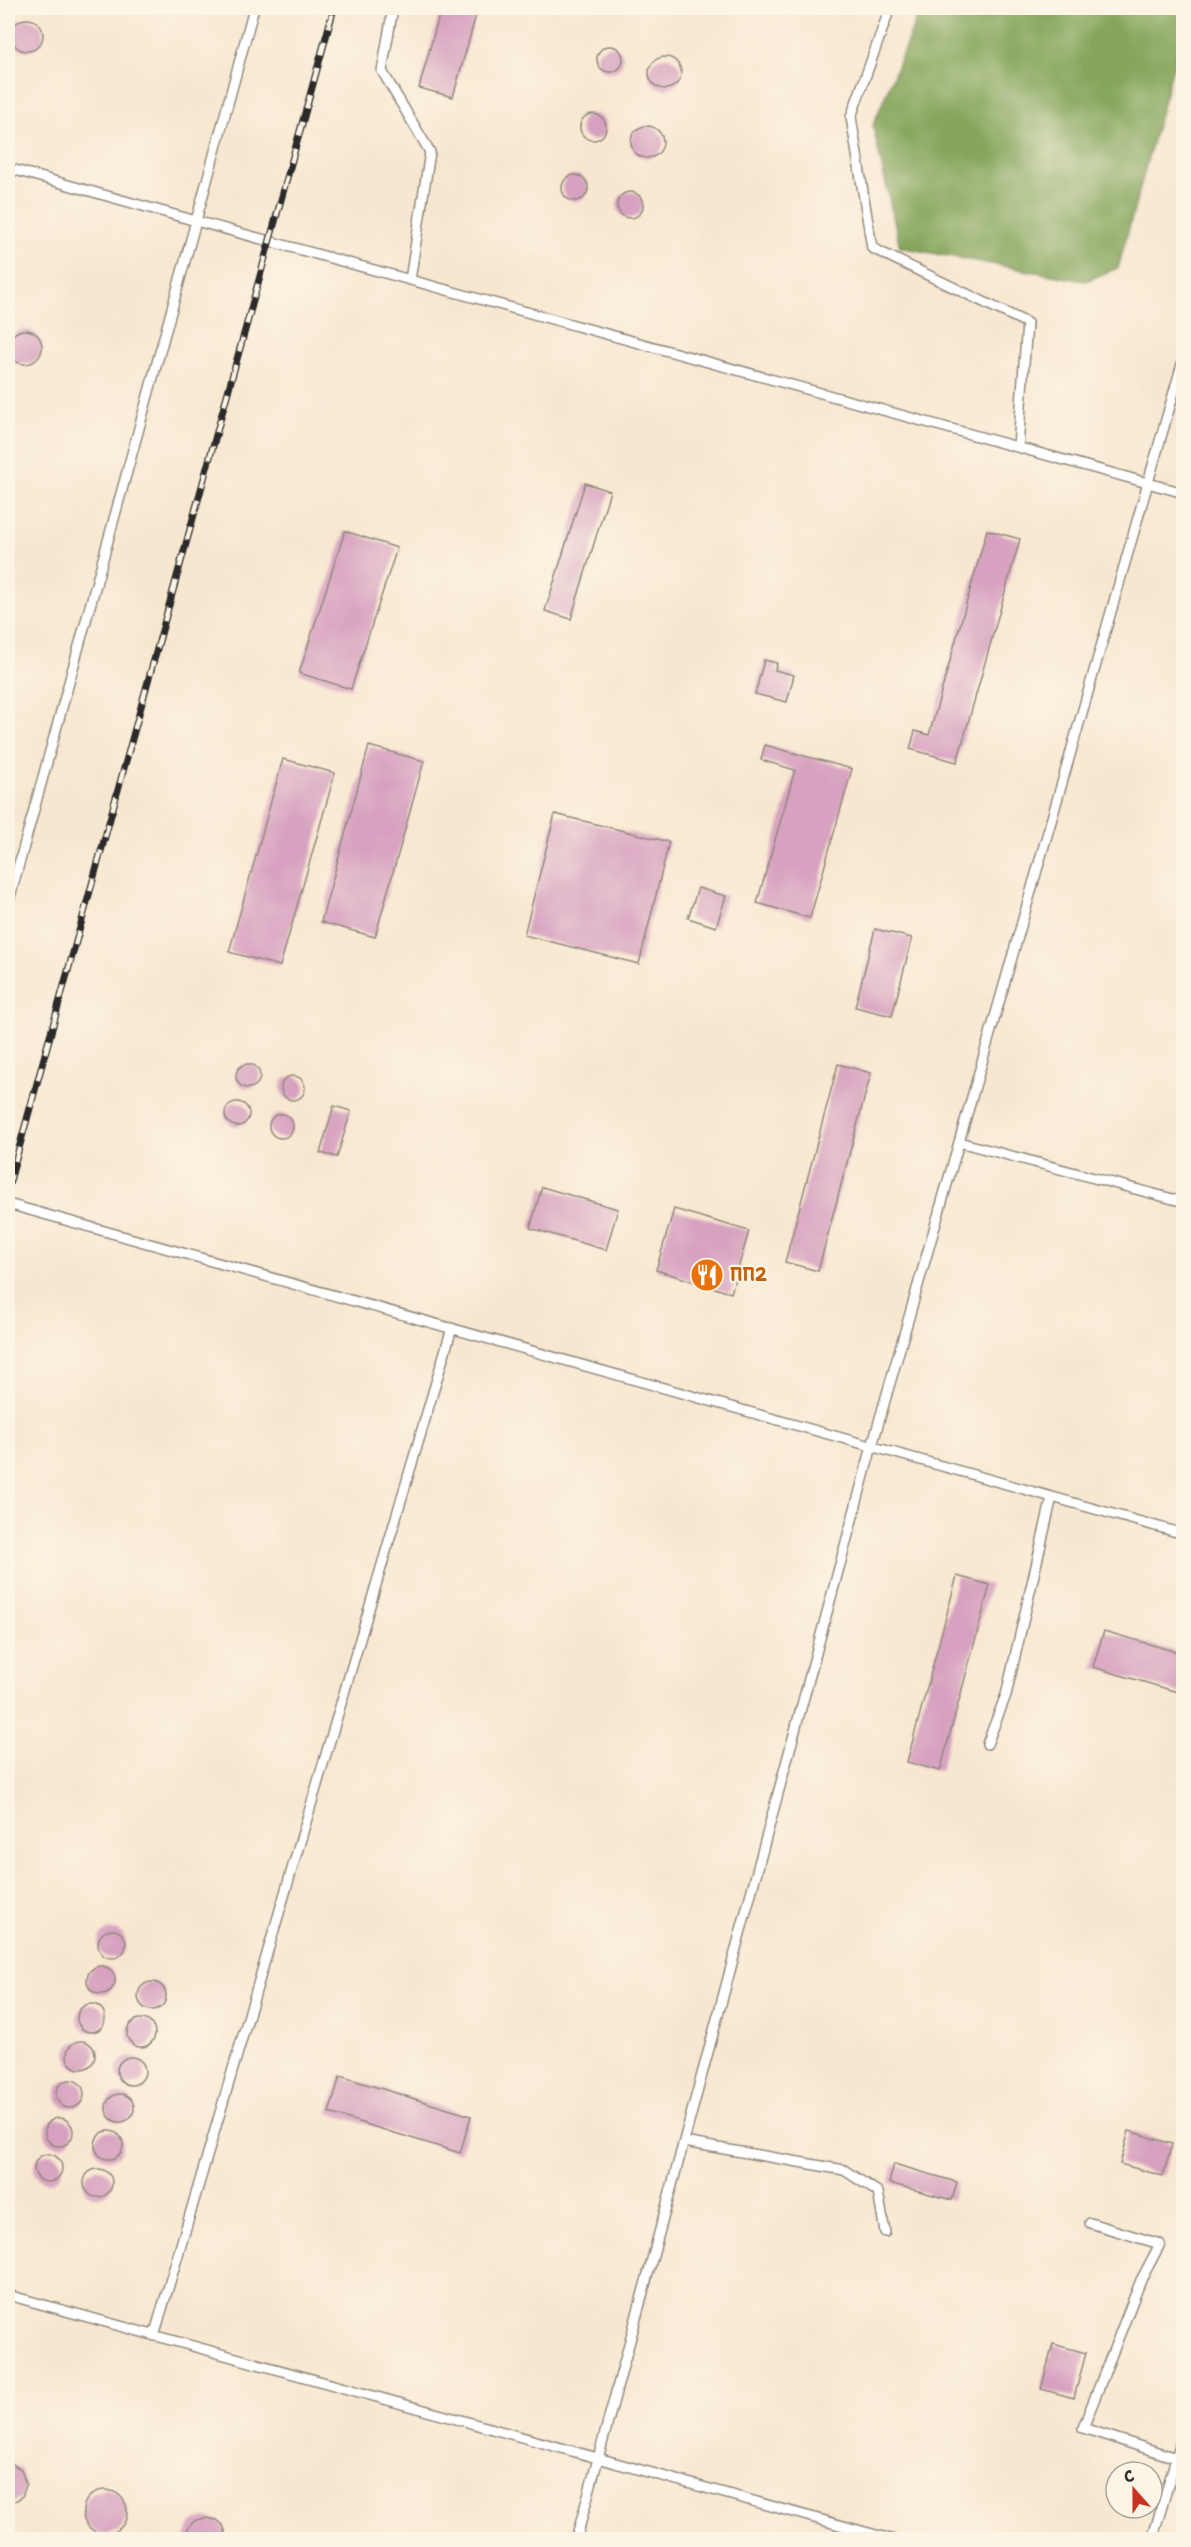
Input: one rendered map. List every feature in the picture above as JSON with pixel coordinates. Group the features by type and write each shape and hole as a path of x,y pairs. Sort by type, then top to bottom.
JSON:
{"lane":[{"path":"8,904 254,8"},
{"path":"393,8 382,71 430,152 410,280"},
{"path":"890,8 851,117 872,248 1027,323 1018,447"},
{"path":"8,168 1184,493"},
{"path":"576,2540 872,1446 1184,357"},
{"path":"959,1142 1184,1202"},
{"path":"8,1204 1184,1534"},
{"path":"154,2336 452,1328"},
{"path":"987,1744 1006,1695 1052,1497"},
{"path":"684,2142 844,2170 878,2192 885,2232"},
{"path":"1090,2223 1160,2244 1141,2280 1083,2428 1176,2458"},
{"path":"8,2295 894,2540"},
{"path":"1152,2540 1184,2431"}],"green space":[{"path":"921,8 1183,8 1183,30 1118,268 1085,281 900,247 873,126"}],"building":[{"path":"441,8 478,8 453,97 419,88"},
{"path":"27,19 38,24 43,35 38,46 27,51 16,46 11,35 16,24"},
{"path":"610,46 619,50 623,59 619,68 610,72 601,68 597,59 601,50"},
{"path":"665,57 677,61 681,73 677,85 665,89 653,85 649,73 653,61"},
{"path":"593,114 602,118 606,127 602,136 593,140 584,136 580,127 584,118"},
{"path":"647,126 659,130 663,142 659,154 647,158 635,154 631,142 635,130"},
{"path":"575,175 584,179 588,188 584,197 575,201 566,197 562,188 566,179"},
{"path":"630,192 639,196 643,205 639,214 630,218 621,214 617,205 621,196"},
{"path":"25,330 37,335 42,347 37,359 25,364 13,359 8,347 13,335"},
{"path":"585,483 610,491 571,619 545,611"},
{"path":"987,530 1020,539 957,762 910,749 915,731 929,735"},
{"path":"345,531 397,548 351,689 299,673"},
{"path":"764,660 777,663 775,670 794,675 787,702 755,694"},
{"path":"765,745 852,769 810,918 757,903 795,770 761,760"},
{"path":"369,746 424,761 375,937 321,922"},
{"path":"283,759 335,773 280,966 229,952"},
{"path":"555,814 669,842 639,964 524,935"},
{"path":"698,888 726,896 716,927 688,918"},
{"path":"875,929 912,938 892,1016 855,1007"},
{"path":"248,1064 257,1067 260,1076 257,1085 248,1088 239,1085 236,1076 239,1067"},
{"path":"838,1064 871,1073 818,1271 785,1262"},
{"path":"293,1076 302,1079 305,1088 302,1097 293,1100 284,1097 281,1088 284,1079"},
{"path":"237,1102 246,1105 249,1114 246,1123 237,1126 228,1123 225,1114 228,1105"},
{"path":"334,1106 351,1111 337,1157 320,1153"},
{"path":"281,1114 290,1117 293,1126 290,1135 281,1138 272,1135 269,1126 272,1117"},
{"path":"542,1187 618,1209 606,1250 530,1228"},
{"path":"674,1209 749,1231 731,1293 656,1270"},
{"path":"957,1576 990,1585 940,1771 907,1762"},
{"path":"1104,1631 1184,1654 1184,1694 1093,1667"},
{"path":"112,1930 122,1934 126,1944 122,1954 112,1958 102,1954 98,1944 102,1934"},
{"path":"101,1966 111,1970 115,1980 111,1990 101,1994 91,1990 87,1980 91,1970"},
{"path":"152,1982 162,1986 166,1996 162,2006 152,2010 142,2006 138,1996 142,1986"},
{"path":"91,2004 101,2008 105,2018 101,2028 91,2032 81,2028 77,2018 81,2008"},
{"path":"141,2019 151,2023 155,2033 151,2043 141,2047 131,2043 127,2033 131,2023"},
{"path":"81,2041 91,2045 95,2055 91,2065 81,2069 71,2065 67,2055 71,2045"},
{"path":"131,2057 141,2061 145,2071 141,2081 131,2085 121,2081 117,2071 121,2061"},
{"path":"340,2076 471,2116 460,2153 329,2113"},
{"path":"70,2080 80,2084 84,2094 80,2104 70,2108 60,2104 56,2094 60,2084"},
{"path":"120,2094 130,2098 134,2108 130,2118 120,2122 110,2118 106,2108 110,2098"},
{"path":"59,2118 69,2122 73,2132 69,2142 59,2146 49,2142 45,2132 49,2122"},
{"path":"109,2131 119,2135 123,2145 119,2155 109,2159 99,2155 95,2145 99,2135"},
{"path":"1129,2131 1172,2144 1163,2176 1120,2164"},
{"path":"48,2154 58,2158 62,2168 58,2178 48,2182 38,2178 34,2168 38,2158"},
{"path":"894,2164 957,2182 952,2200 889,2183"},
{"path":"98,2169 108,2173 112,2183 108,2193 98,2197 88,2193 84,2183 88,2173"},
{"path":"1053,2344 1086,2353 1074,2398 1041,2389"},
{"path":"8,2462 21,2469 26,2484 22,2497 8,2505"},
{"path":"105,2490 120,2497 127,2512 120,2527 105,2534 90,2527 83,2512 90,2497"},
{"path":"206,2518 217,2520 223,2525 228,2540 184,2540 190,2525 196,2520"}],"railway":[{"path":"8,1188 334,8"}],"place":[{"name":"ПП2","path":"707,1275"}]}
